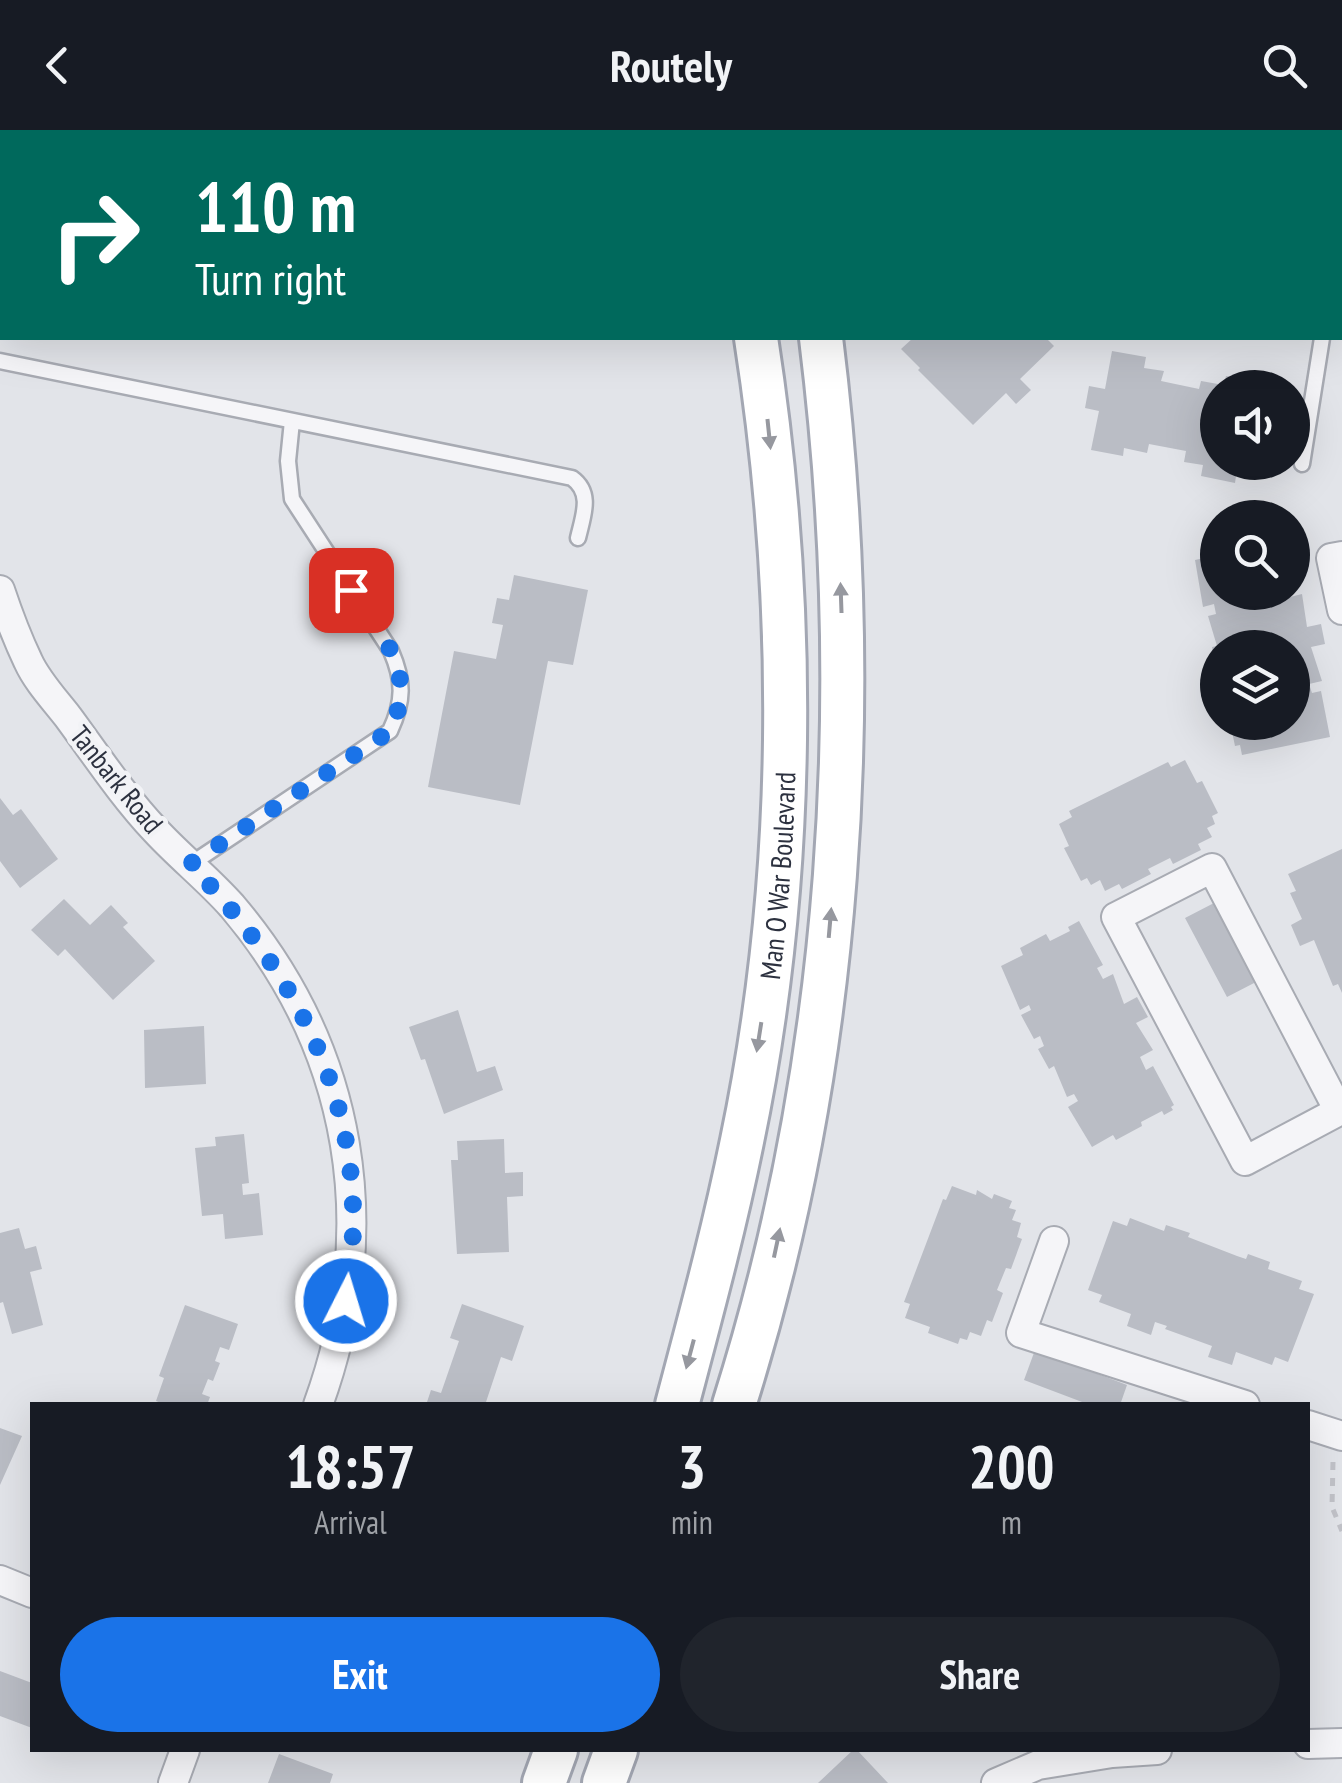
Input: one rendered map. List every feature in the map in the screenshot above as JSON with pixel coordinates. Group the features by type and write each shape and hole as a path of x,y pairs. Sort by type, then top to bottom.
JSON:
{"main road":[{"name":"Man O War Boulevard","path":"677,1402 742,1139 764,1010 782,808 787,679 782,559 756,340"},
{"name":"Man O War Boulevard","path":"735,1402 766,1289 799,1142 822,1010 832,909 840,787 842,600 832,424 820,340"},
{"path":"544,1783 555,1752"},
{"path":"604,1783 615,1752"}],"street":[{"path":"1342,556 1330,558 1342,610"},
{"name":"Tanbark Road","path":"0,590 29,665 127,796 231,905 293,993 311,1031 336,1098 350,1165 353,1231 346,1301 319,1402"},
{"path":"1212,868 1341,1112 1246,1160 1116,917 1212,868"},
{"path":"1054,1241 1021,1333 1235,1402"},
{"path":"1310,1426 1342,1436"},
{"path":"0,1580 30,1592"},
{"path":"1310,1744 1342,1743"},
{"path":"172,1783 184,1752"},
{"path":"996,1783 1036,1757 1127,1752"}],"lane":[{"path":"1310,414 1322,340"},
{"path":"0,361 572,478 582,485 586,500 578,538"},
{"path":"190,864 390,731 398,713 401,676 390,651 292,499 288,461 292,421"}],"path":[{"path":"1332,1474 1332,1507 1342,1530"}],"building":[{"path":"911,340 1048,340 1054,346 1020,379 1031,390 1016,404 1006,393 973,425 901,349"},
{"path":"1112,351 1146,357 1144,368 1164,371 1161,381 1199,389 1200,385 1200,465 1184,462 1186,451 1149,444 1147,453 1124,448 1123,456 1091,450 1099,411 1085,408 1089,386 1105,389"},
{"path":"1200,559 1200,589 1195,560"},
{"path":"514,575 588,590 573,665 548,661 520,805 428,787 454,651 496,659 503,625 492,623 497,598 509,600"},
{"path":"1215,610 1304,610 1307,627 1321,624 1325,644 1311,647 1322,681 1310,684 1310,630 1212,630 1208,616 1216,614"},
{"path":"1310,687 1312,693 1321,691 1330,737 1242,755 1240,745 1235,746 1234,740 1310,740"},
{"path":"1185,760 1197,783 1202,781 1218,813 1212,816 1215,824 1207,828 1212,837 1198,844 1201,850 1173,864 1170,858 1148,869 1151,874 1122,889 1119,884 1105,891 1100,880 1091,885 1087,878 1081,881 1064,848 1069,846 1059,824 1072,817 1069,811 1168,762 1171,767"},
{"path":"0,798 13,815 21,809 58,859 20,888 0,861"},
{"path":"1342,849 1342,993 1338,984 1333,986 1314,940 1300,946 1291,925 1302,919 1290,893 1296,891 1288,874"},
{"path":"64,899 90,925 111,905 128,923 123,927 155,961 113,1000 65,949 58,956 31,930"},
{"path":"1214,903 1256,982 1227,997 1185,918"},
{"path":"1079,921 1103,965 1097,968 1103,979 1113,974 1124,1004 1137,997 1148,1017 1136,1023 1153,1050 1140,1057 1146,1070 1153,1066 1174,1105 1173,1110 1141,1122 1142,1126 1116,1140 1113,1135 1092,1147 1068,1107 1078,1101 1074,1094 1067,1097 1054,1066 1049,1069 1038,1049 1044,1046 1040,1036 1034,1039 1021,1015 1031,1010 1029,1005 1020,1010 1001,966 1023,955 1020,948 1046,934 1050,941 1070,931 1068,927"},
{"path":"458,1010 477,1072 495,1066 503,1090 444,1114 409,1027"},
{"path":"204,1026 206,1084 145,1088 144,1030"},
{"path":"244,1134 249,1183 242,1184 243,1195 259,1193 263,1235 225,1239 223,1214 202,1216 195,1148 216,1146 215,1137"},
{"path":"504,1139 505,1173 523,1172 523,1196 507,1197 509,1252 457,1254 451,1160 458,1160 457,1141"},
{"path":"952,1186 1012,1201 1009,1208 1016,1210 1012,1220 1021,1223 1017,1237 1022,1239 1011,1269 1006,1268 997,1290 1003,1293 992,1322 987,1320 981,1336 970,1332 967,1340 960,1338 958,1344 928,1333 930,1327 905,1318 910,1304 904,1302 943,1199 946,1200"},
{"path":"1130,1218 1164,1231 1166,1225 1190,1233 1188,1237 1246,1259 1248,1254 1270,1262 1268,1269 1302,1281 1299,1289 1314,1294 1288,1362 1275,1357 1272,1365 1236,1352 1232,1365 1208,1357 1212,1346 1165,1329 1167,1326 1155,1322 1151,1335 1127,1326 1131,1314 1099,1302 1102,1295 1088,1290 1113,1221 1127,1226"},
{"path":"19,1228 25,1249 36,1246 42,1269 30,1272 43,1325 12,1334 3,1302 0,1303 0,1233"},
{"path":"462,1304 524,1326 512,1361 501,1357 486,1402 427,1402 431,1390 441,1393 459,1341 450,1338"},
{"path":"185,1305 238,1324 229,1350 220,1347 215,1361 220,1363 202,1394 210,1397 208,1402 156,1401 164,1378 159,1376"},
{"path":"1035,1350 1127,1385 1121,1402 1082,1402 1024,1380"},
{"path":"0,1428 22,1436 0,1485"},
{"path":"0,1671 30,1682 30,1727 0,1716"},
{"path":"851,1752 859,1752 888,1783 818,1783"},
{"path":"279,1754 333,1774 330,1783 268,1783"}],"route":[{"path":"346,1301 353,1231 350,1165 336,1098 293,993 231,905 190,864 390,731 402,694 401,676 390,651 351,590"}]}
